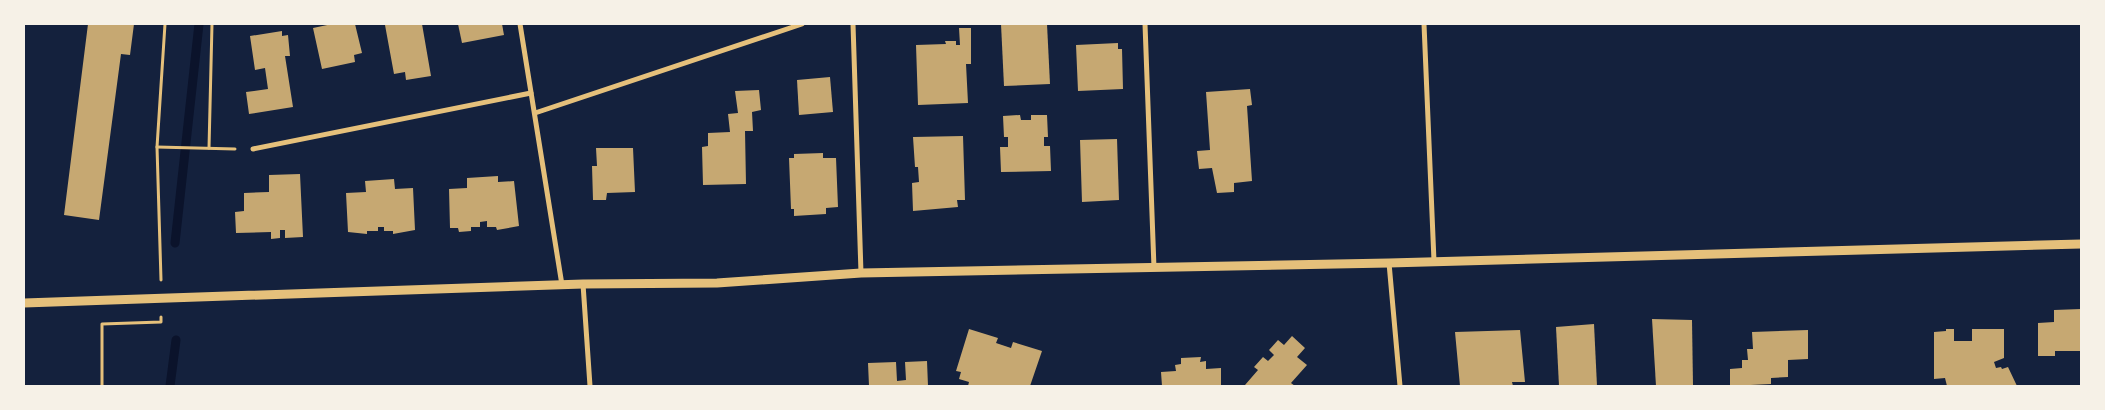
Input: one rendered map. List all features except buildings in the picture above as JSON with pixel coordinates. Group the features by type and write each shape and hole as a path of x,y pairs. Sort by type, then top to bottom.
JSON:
{"street":[{"path":"520,24 562,285"},
{"path":"534,113 802,24"},
{"path":"853,24 861,273"},
{"path":"1146,24 1154,268"},
{"path":"1424,24 1434,261"},
{"path":"254,149 531,93"},
{"path":"24,303 583,284 717,283 861,273 1390,263 2081,244"},
{"path":"1390,263 1400,386"},
{"path":"583,284 590,386"}],"path":[{"path":"102,386 102,324 161,322 157,147 165,24"},
{"path":"209,148 212,24"},
{"path":"157,147 254,149"}],"waterway":[{"path":"175,243 199,24"},
{"path":"170,386 176,340"}]}
